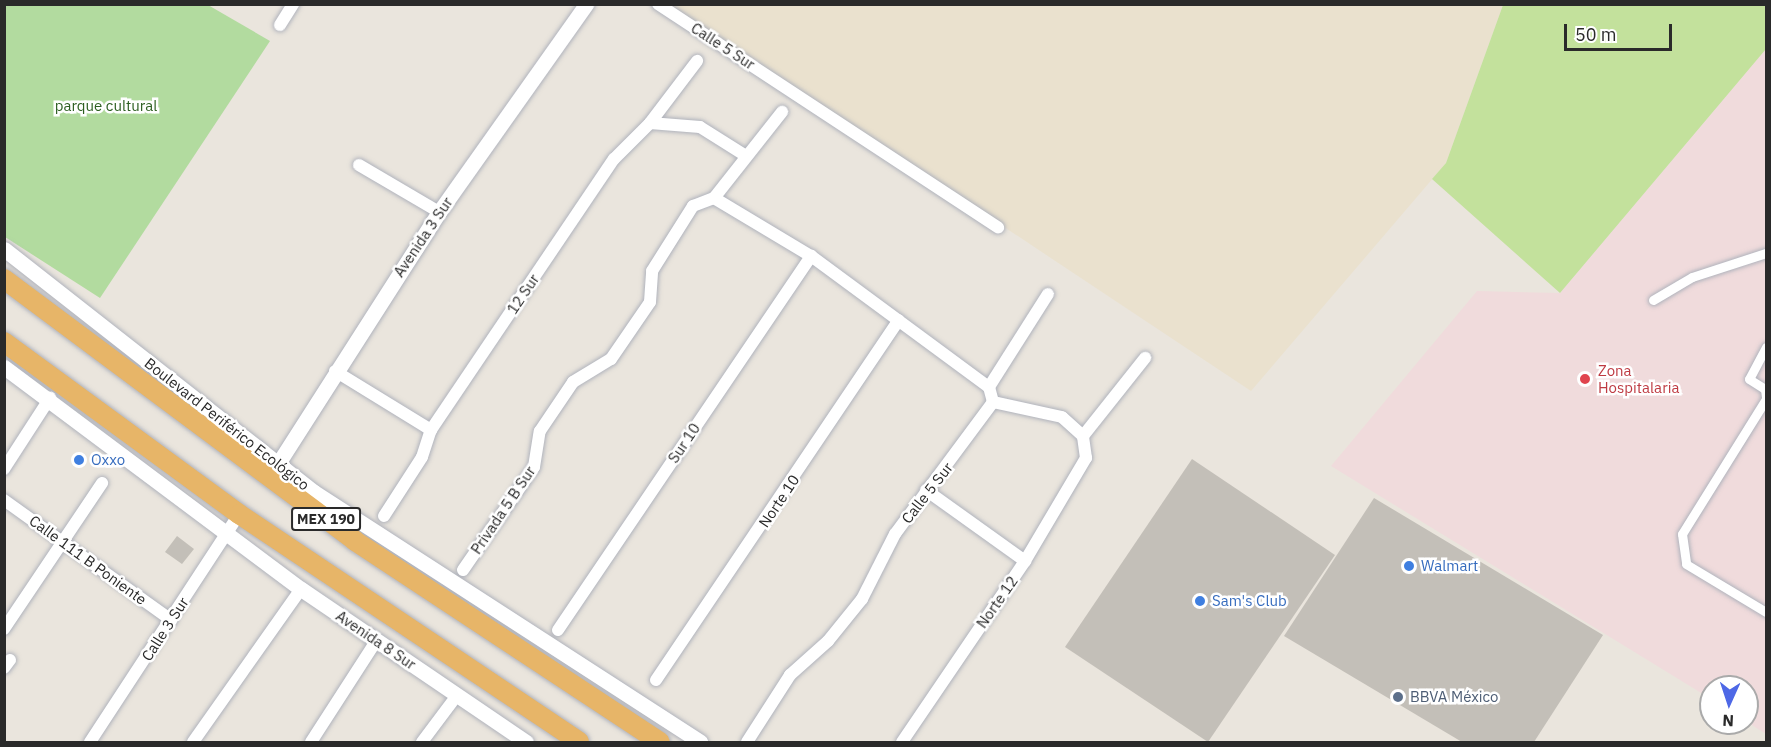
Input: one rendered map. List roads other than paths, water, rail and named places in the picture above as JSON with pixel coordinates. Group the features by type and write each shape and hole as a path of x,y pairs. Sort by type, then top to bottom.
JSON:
{"highway":[{"name":"Boulevard Periférico Ecológico","path":"4,279 273,471 355,541 660,742"},
{"name":"MEX 190","path":"4,342 239,514 579,742"}],"street":[{"path":"280,25 293,4"},
{"name":"Avenida 3 Sur","path":"273,471 439,212 586,4"},
{"name":"Calle 5 Sur","path":"658,4 998,227"},
{"name":"12 Sur","path":"384,516 422,457 431,430 614,159 650,123 697,61"},
{"name":"Privada 5 B Sur","path":"463,570 534,467 540,431 573,382 610,359 650,302 652,271 693,206 714,198 782,112"},
{"path":"650,123 700,127 746,156"},
{"path":"359,165 439,212"},
{"path":"714,198 811,256 899,320 989,387 993,402 1062,417 1083,436 1145,358"},
{"name":"Boulevard Periférico Ecológico","path":"4,249 273,471 700,742"},
{"path":"1653,300 1692,278 1767,253"},
{"name":"Sur 10","path":"558,630 811,256"},
{"path":"989,387 1048,294"},
{"name":"Norte 10","path":"656,680 899,320"},
{"path":"1767,347 1749,379 1765,389 1767,398 1682,534 1686,564 1767,612"},
{"name":"Avenida 8 Sur","path":"4,367 50,398 301,589 526,742"},
{"path":"335,371 431,430"},
{"path":"4,470 50,398"},
{"name":"Calle 5 Sur","path":"747,742 790,675 828,641 862,599 895,534 993,402"},
{"name":"Norte 12","path":"902,742 1025,561 1086,458 1083,436"},
{"path":"4,629 102,483"},
{"path":"926,490 1025,561"},
{"name":"Calle 111 B Poniente","path":"4,500 171,620"},
{"name":"Calle 3 Sur","path":"91,742 239,514"},
{"path":"193,742 301,589"},
{"path":"311,742 376,641"},
{"path":"422,742 452,702"}],"place":[{"name":"Zona Hospitalaria","path":"1585,379"},
{"name":"Oxxo","path":"79,460"},
{"name":"Walmart","path":"1409,566"},
{"name":"Sam's Club","path":"1200,601"},
{"name":"BBVA México","path":"1398,697"}],"park label":[{"name":"parque cultural","path":"106,106"}]}
